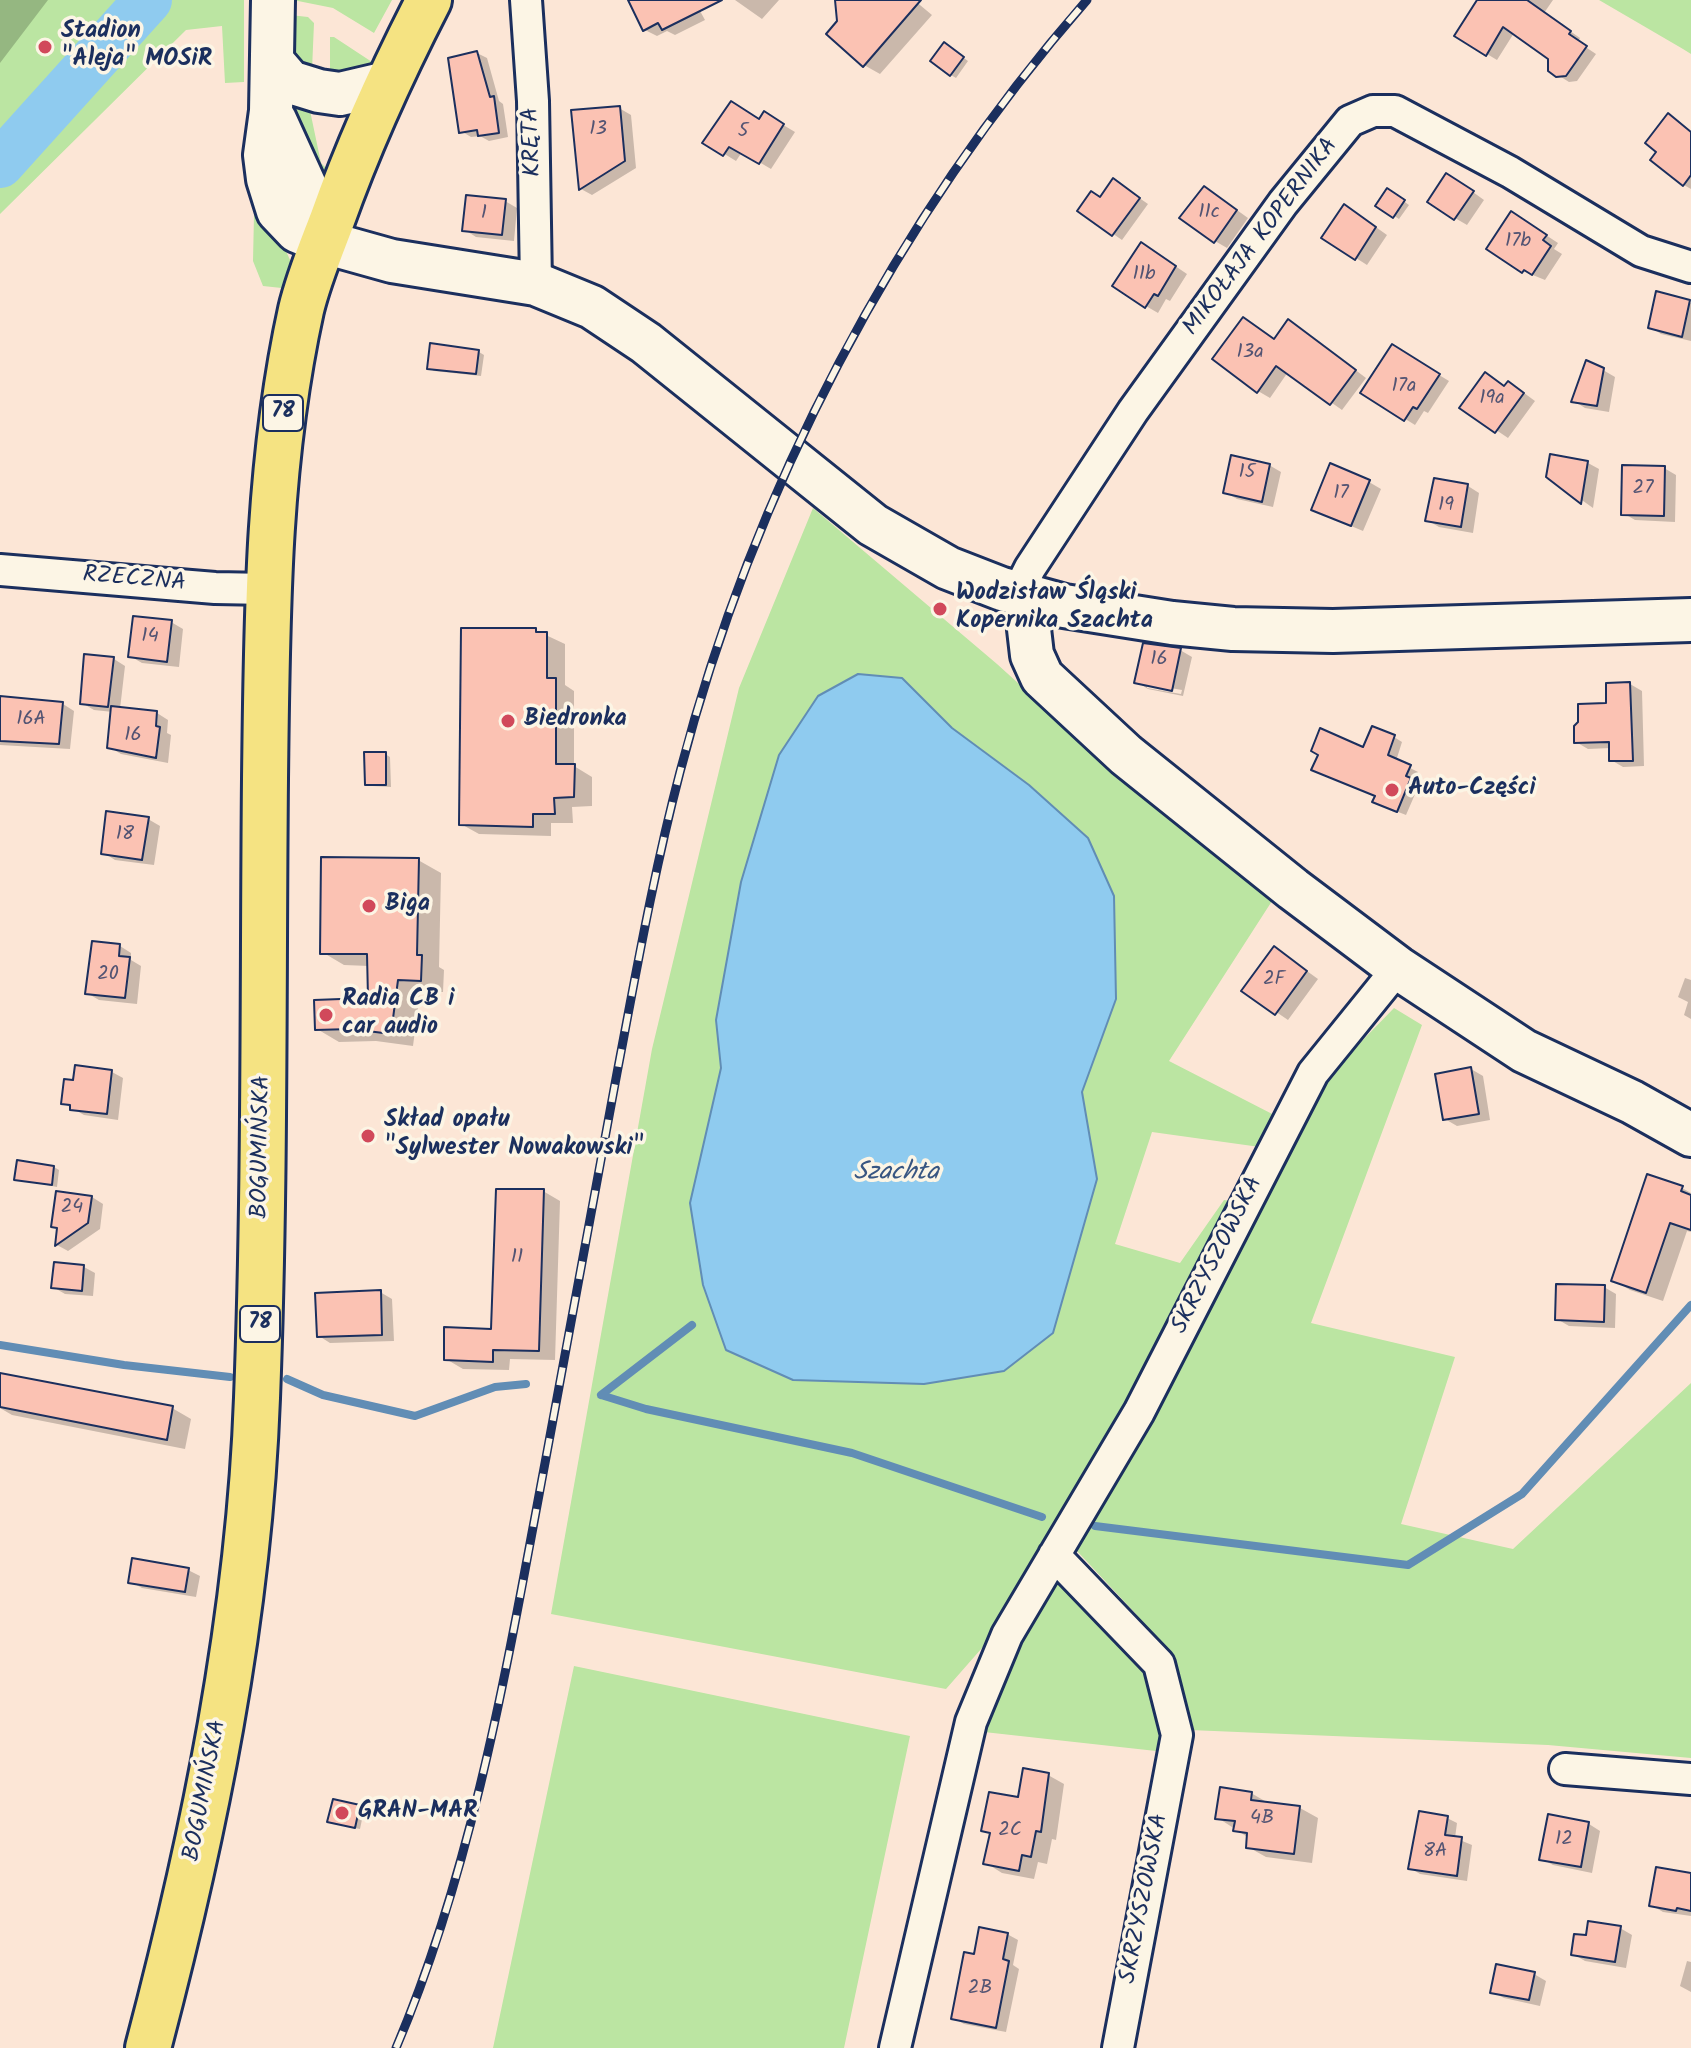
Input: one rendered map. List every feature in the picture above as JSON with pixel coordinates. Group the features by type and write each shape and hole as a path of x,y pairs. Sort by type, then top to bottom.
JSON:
{"main road":[{"name":"78","path":"324,242 351,167 387,83 429,0"},
{"name":"BOGUMIŃSKA","path":"148,2048 201,1832 245,1558 260,1321 268,589 282,417 302,306 324,242"}],"street":[{"path":"273,0 271,111 315,208 324,242 392,261 536,284 574,298 628,329 854,511 893,538 948,568 1026,597 1092,611 1233,629 1333,631 1691,620"},
{"name":"KRĘTA","path":"526,0 533,101 536,284"},
{"path":"272,61 290,82 319,91 340,94 387,83"},
{"name":"MIKOŁAJA KOPERNIKA","path":"1026,597 1030,568 1133,411 1283,203 1350,121 1373,111 1395,111 1510,172 1641,251 1691,267"},
{"name":"RZECZNA","path":"0,570 215,588 268,589"},
{"path":"1026,597 1032,655 1042,677 1137,765 1280,880 1398,968 1524,1051 1632,1102 1691,1135"},
{"name":"SKRZYSZOWSKA","path":"895,2048 971,1722 1007,1635 1139,1412 1313,1073 1398,968"},
{"name":"SKRZYSZOWSKA","path":"1054,1555 1159,1664 1177,1735 1118,2048"},
{"path":"1565,1769 1691,1779"}],"green space":[{"name":"Stadion \"Aleja\" MOSiR","path":"0,0 133,0 47,94 0,152"},
{"path":"141,0 244,0 244,82 225,83 222,26 186,30 0,214 0,157"},
{"path":"293,0 392,0 374,33 333,8"},
{"path":"1599,0 1691,0 1691,54 1683,49"},
{"path":"290,15 308,17 314,23 312,70 296,54"},
{"path":"330,37 372,62 366,71 330,78"},
{"path":"291,95 308,101 321,163 328,170 321,189 295,147"},
{"path":"255,168 264,201 293,270 291,289 263,286 253,261"},
{"path":"813,508 997,664 1113,769 1272,901 1169,1061 1280,1118 1267,1148 1152,1132 1115,1244 1180,1263 1224,1200 1239,1202 1132,1408 996,1632 946,1689 551,1614 652,1049 739,688","holes":["902,678 952,728 1029,785 1116,999 1082,1092 1097,1179 924,1384 793,1380 726,1350 690,1203 721,1068"]},
{"path":"1394,1008 1422,1025 1311,1323 1455,1357 1401,1524 1513,1549 1691,1383 1691,1758 1548,1745 1190,1730 1171,1658 1135,1613 1077,1551 1153,1416 1323,1081"},
{"path":"1053,1577 1153,1672 1165,1752 984,1732 1017,1641"},
{"path":"574,1666 910,1736 844,2048 493,2048"}],"water":[{"name":"Szachta","path":"858,674 902,678 952,728 1029,785 1088,838 1114,896 1116,999 1082,1092 1097,1179 1053,1333 1004,1371 924,1384 793,1380 726,1350 703,1285 690,1203 721,1068 716,1020 741,882 779,755 818,696"}],"building":[{"path":"628,0 722,0 662,30 658,23 643,31"},
{"path":"835,0 921,0 863,67 826,34 837,21"},
{"path":"1477,0 1527,0 1587,46 1566,76 1556,77 1548,71 1548,59 1503,27 1486,56 1454,36"},
{"path":"944,42 964,57 950,76 930,61"},
{"path":"477,51 490,97 494,96 499,133 478,136 477,130 459,133 448,58"},
{"path":"731,101 759,119 764,111 784,124 759,164 729,147 723,156 702,143"},
{"path":"620,106 625,161 579,190 571,110"},
{"path":"1668,113 1691,132 1691,175 1683,186 1650,160 1656,152 1645,143"},
{"path":"1446,173 1474,191 1454,220 1427,202"},
{"path":"1113,178 1140,198 1112,236 1077,211 1091,191 1100,197"},
{"path":"1204,186 1237,210 1214,243 1179,218"},
{"path":"1387,188 1405,200 1393,218 1375,206"},
{"path":"466,195 506,199 502,235 462,231"},
{"path":"1344,204 1376,227 1355,260 1321,238"},
{"path":"1511,211 1547,235 1543,240 1551,246 1532,275 1524,270 1522,273 1486,249"},
{"path":"1141,242 1176,266 1158,296 1154,294 1145,308 1112,286"},
{"path":"1656,291 1690,300 1682,337 1648,328"},
{"path":"1243,317 1274,339 1288,319 1356,370 1330,405 1276,366 1257,393 1212,359"},
{"path":"430,343 479,350 476,374 427,369"},
{"path":"1392,344 1440,374 1417,409 1413,407 1404,421 1360,393"},
{"path":"1586,360 1604,368 1597,406 1571,402"},
{"path":"1485,372 1504,386 1508,381 1524,393 1495,433 1459,408"},
{"path":"1550,454 1588,461 1581,504 1546,477"},
{"path":"1231,455 1270,464 1262,502 1223,493"},
{"path":"1330,463 1370,480 1351,526 1311,510"},
{"path":"1622,465 1665,466 1664,516 1621,515"},
{"path":"1434,478 1468,484 1461,527 1425,521"},
{"path":"133,616 172,620 167,662 128,657"},
{"name":"Biedronka","path":"461,628 536,628 536,632 547,632 547,678 556,678 556,764 575,764 574,797 554,798 555,814 533,814 533,827 459,825"},
{"path":"1143,643 1181,648 1172,691 1134,683"},
{"path":"84,654 114,657 108,707 80,704"},
{"path":"1630,682 1633,761 1609,761 1609,742 1574,743 1578,704 1606,703 1606,683"},
{"path":"0,696 63,702 59,744 0,741"},
{"path":"111,706 157,711 156,726 160,727 156,758 107,748"},
{"path":"1372,726 1395,735 1388,755 1411,765 1406,776 1411,778 1397,812 1372,802 1375,796 1311,770 1318,755 1311,751 1320,728 1363,747"},
{"path":"364,752 386,752 386,785 365,785"},
{"path":"106,811 149,817 142,860 101,854"},
{"name":"Biga","path":"321,857 419,858 417,955 422,955 421,981 398,980 391,1034 352,1029 315,1030 314,1000 368,998 367,954 320,954"},
{"path":"92,941 120,944 119,956 130,957 125,998 85,994"},
{"path":"1274,946 1307,971 1275,1015 1241,991"},
{"path":"75,1065 112,1070 107,1114 70,1110 70,1105 61,1104 64,1079 73,1080"},
{"path":"1471,1067 1479,1114 1443,1120 1435,1074"},
{"path":"17,1160 54,1166 52,1185 14,1180"},
{"path":"1647,1174 1683,1186 1681,1191 1691,1195 1691,1230 1670,1223 1646,1293 1611,1281"},
{"path":"496,1189 544,1189 539,1351 493,1350 493,1362 444,1360 444,1327 491,1329"},
{"path":"56,1191 92,1196 88,1223 55,1246 57,1228 51,1227"},
{"path":"54,1262 84,1265 82,1291 51,1288"},
{"path":"1556,1284 1605,1285 1604,1322 1555,1320"},
{"path":"381,1290 382,1335 317,1337 315,1293"},
{"path":"0,1373 173,1406 167,1440 0,1407"},
{"path":"132,1558 189,1568 185,1592 128,1583"},
{"path":"1023,1768 1049,1773 1041,1832 1036,1831 1031,1857 1022,1855 1019,1871 983,1864 990,1833 981,1831 989,1792 1018,1797"},
{"path":"1220,1787 1252,1792 1251,1800 1300,1806 1294,1854 1246,1848 1247,1833 1233,1831 1235,1821 1215,1819"},
{"name":"GRAN-MAR","path":"333,1799 360,1805 355,1828 327,1822"},
{"path":"1419,1811 1448,1816 1445,1835 1462,1837 1457,1876 1408,1869"},
{"path":"1548,1814 1589,1822 1581,1867 1539,1860"},
{"path":"1656,1867 1691,1873 1691,1911 1649,1906"},
{"path":"1588,1921 1621,1926 1615,1962 1571,1955 1574,1934 1586,1935"},
{"path":"979,1927 1008,1933 1003,1959 1009,1961 996,2028 951,2019 964,1952 974,1954"},
{"path":"1496,1964 1535,1972 1529,2000 1490,1993"}],"waterway":[{"path":"0,164 148,0"},
{"path":"1095,1526 1408,1565 1522,1494 1691,1305"},
{"path":"601,1395 692,1325"},
{"path":"0,1345 124,1365 230,1377"},
{"path":"287,1379 323,1395 415,1416 495,1387 526,1384"},
{"path":"601,1395 646,1409 852,1453 1042,1517"}],"railway":[{"path":"396,2048 424,1978 447,1906 486,1760 517,1611 646,922 680,772 711,667 748,563 790,462 839,362 894,266 953,173 1018,84 1087,0"}],"place":[{"name":"Stadion \"Aleja\" MOSiR","path":"45,47"},
{"name":"Wodzisław Śląski Kopernika Szachta","path":"940,609"},
{"name":"Biedronka","path":"508,721"},
{"name":"Auto-Części","path":"1392,790"},
{"name":"Biga","path":"369,906"},
{"name":"Radia CB i car audio","path":"326,1015"},
{"name":"Skład opału \"Sylwester Nowakowski\"","path":"368,1136"},
{"name":"GRAN-MAR","path":"342,1813"}]}
